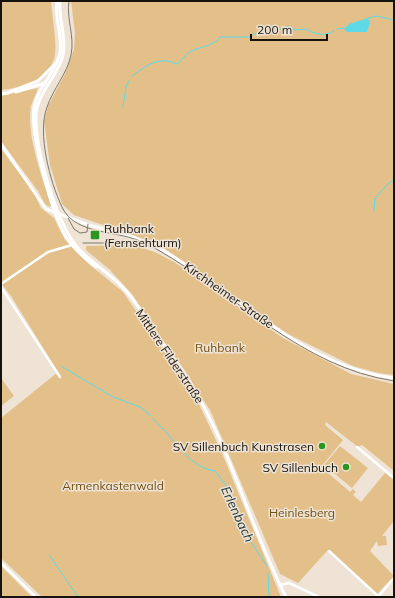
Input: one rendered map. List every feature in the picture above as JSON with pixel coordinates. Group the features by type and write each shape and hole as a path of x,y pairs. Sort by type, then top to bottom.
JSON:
{"main road":[{"path":"7,93 38,81 57,64 61,44 57,1"},
{"name":"Mittlere Filderstraße","path":"60,1 64,48 61,60 53,78 39,100 36,118 45,171 66,230 78,247 127,292 187,377 200,398 226,453 286,597"},
{"name":"Mittlere Filderstraße","path":"57,64 38,95 34,107 33,118 36,145 62,230 72,245 85,259 110,275"},
{"path":"1,94 31,88 53,78"},
{"path":"31,88 38,95"},
{"name":"Kirchheimer Straße","path":"1,144 36,192 42,204 56,213 133,237 157,247 298,342 353,369 394,378"},
{"path":"66,230 66,223 72,219"},
{"path":"72,245 78,247"}],"street":[{"path":"1,284 48,252 62,246 72,245"},
{"path":"1,287 60,377"},
{"path":"357,448 394,478"},
{"path":"329,551 378,597 394,578"},
{"path":"1,563 36,597"},
{"path":"280,585 289,583 319,597"}],"green space":[{"path":"1,1 51,1 55,53 51,67 39,78 25,85 1,90"},
{"path":"71,1 394,1 394,375 378,373 353,366 288,334 158,244 74,215 62,204 50,165 44,121 48,106 65,74 74,49 75,33"},
{"path":"38,88 31,106 31,130 39,169 51,205 50,207 45,204 38,191 1,141 1,96"},
{"name":"Armenkastenwald","path":"1,149 33,191 41,208 54,218 65,240 90,265 123,292 197,400 222,453 281,597 42,597 1,558 1,418 58,372 11,296 1,283"},
{"name":"Heinlesberg","path":"132,245 155,252 174,262 283,338 351,374 394,384 394,471 362,445 358,447 326,422 325,425 343,440 321,467 350,492 353,489 356,492 353,495 361,502 385,473 394,480 394,521 382,536 386,536 387,545 378,546 377,541 370,551 394,576 377,594 328,550 298,583 280,574 210,410 132,294 110,270 86,250 86,246"},
{"path":"1,378 14,396 1,406"},
{"name":"SV Sillenbuch","path":"340,446 368,468 352,488 324,465"},
{"path":"1,566 32,597 1,597"}],"water":[{"path":"368,18 370,23 367,32 347,32 344,29 349,24"}],"waterway":[{"path":"368,18 377,16 394,20"},
{"path":"132,76 152,63 158,61 176,64 188,53 209,45 217,41 220,37 249,37 254,34 267,33 275,28 282,29 288,26 296,30 306,29 320,34 327,34 334,31"},
{"path":"337,29 344,28"},
{"path":"123,107 126,87 129,81"},
{"path":"374,211 375,198 389,183 394,180"},
{"name":"Erlenbach","path":"61,366 113,397 140,407 151,416"},
{"name":"Erlenbach","path":"153,419 196,464 215,471 228,488 251,542 267,566"},
{"path":"50,556 78,597"},
{"path":"268,573 269,597"}],"tram line":[{"path":"69,1 68,8 72,41 71,55 66,69 47,107 43,130 49,171 62,207 67,215 74,221 90,229 128,237 151,246 187,268 271,327 299,345 329,361 360,373 394,381"},
{"path":"68,218 74,229 80,233 87,232 88,224"},
{"path":"83,243 135,243"}],"place":[{"name":"Ruhbank (Fernsehturm)","path":"95,235"},
{"name":"SV Sillenbuch Kunstrasen","path":"322,446"},
{"name":"SV Sillenbuch","path":"346,467"}],"park label":[{"name":"Ruhbank","path":"220,347"}]}
